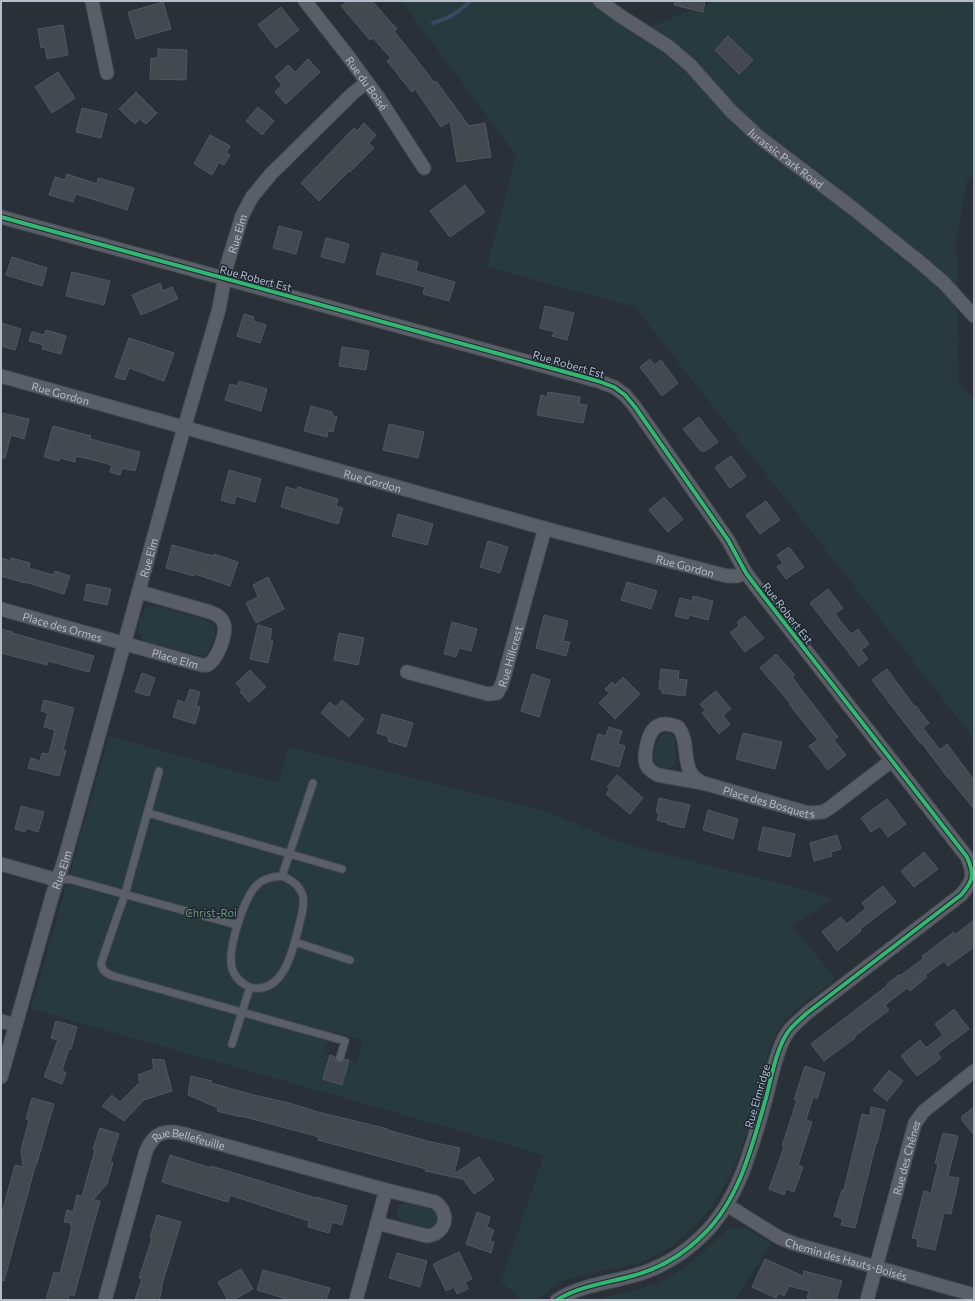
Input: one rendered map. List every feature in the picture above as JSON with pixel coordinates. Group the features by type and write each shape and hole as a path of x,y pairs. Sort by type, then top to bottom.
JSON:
{"street":[{"path":"92,1 107,73"},
{"name":"Rue du Boisé","path":"305,1 380,100 424,168"},
{"name":"Jurassic Park Road","path":"600,1 674,51 690,65 731,112 759,137 855,210 922,264 944,283 974,316"},
{"name":"Rue Elm","path":"1,1077 140,592 219,309 227,265 241,220 246,207 270,174 352,94 367,82"},
{"name":"Rue Robert Est","path":"1,217 598,380 614,387 625,395 642,416 728,540 746,573 967,857 971,865 973,875"},
{"name":"Rue Gordon","path":"1,376 545,528 727,576 737,576 746,573"},
{"name":"Rue Hillcrest","path":"407,672 488,694 497,693 504,677 545,528"},
{"name":"Place Elm","path":"125,644 205,665 216,657 224,633 224,623 214,613 140,592"},
{"name":"Place des Ormes","path":"1,609 125,644"},
{"name":"Place des Bosquets","path":"703,783 693,776 689,770 684,737 678,727 667,724 654,728 647,743 645,757 648,768 652,772 658,775 703,783 800,811 815,813 823,812 831,808 891,761"},
{"path":"1,864 57,880"},
{"name":"Rue Elmridge","path":"557,1300 585,1288 633,1276 663,1265 688,1248 705,1233 727,1205 742,1174 780,1048 786,1034 807,1013 961,895 970,884 973,875"},
{"path":"1,1021 15,1025"},
{"name":"Rue des Chênes","path":"867,1300 915,1123 924,1111 974,1071"},
{"name":"Rue Bellefeuille","path":"105,1300 146,1151 149,1144 160,1133 169,1131 184,1134 386,1190 435,1202 443,1210 445,1216 445,1222 438,1233 427,1236 378,1223"},
{"path":"356,1300 386,1190"},
{"name":"Chemin des Hauts-Boisés","path":"727,1205 788,1241 974,1295"}],"lane":[{"path":"159,770 125,894 102,963 102,968 105,973 345,1041 340,1058"},
{"path":"282,876 313,783"},
{"path":"148,814 342,869"},
{"path":"282,876 287,878 300,889 303,898 303,909 295,942 282,974 274,982 264,987 250,987 235,975 231,961 237,925 245,904 257,885 269,878 282,876"},
{"path":"57,880 68,879 237,925"},
{"path":"295,942 350,960"},
{"path":"232,1044 250,987"}],"green space":[{"path":"401,1 592,1 636,32 715,1 974,1 974,176 967,180 955,246 957,256 958,383 974,399 974,739 635,307 487,267 516,155"},
{"path":"154,606 203,619 212,624 215,629 214,637 208,652 203,655 197,655 144,641 140,635 140,618 143,611 148,607"},
{"path":"666,733 674,736 675,742 676,762 670,768 659,766 653,758 659,737"},
{"name":"Christ-Roi","path":"109,736 278,783 289,747 545,811 625,844 799,888 833,899 792,926 836,979 790,1015 774,1037 767,1056 748,1131 740,1153 719,1195 706,1213 690,1230 672,1245 650,1258 627,1266 566,1280 559,1283 537,1299 533,1300 522,1300 501,1282 544,1155 31,1009","holes":["330,1031 363,1040 357,1062 349,1060 342,1085 330,1055 324,1053"]},
{"path":"407,1202 434,1211 438,1217 436,1224 427,1228 414,1226 398,1219 397,1210 399,1206"},
{"path":"744,1227 771,1243 735,1300 593,1300 657,1283 691,1263 728,1229 742,1229"}],"building":[{"path":"347,1 372,1 397,29 394,31 435,83 436,81 469,126 485,123 491,157 457,162 450,121 441,127 415,89 412,92 387,61 391,58 373,38 370,40 341,6"},
{"path":"675,1 705,1 703,12 674,5"},
{"path":"163,2 171,29 136,39 128,12"},
{"path":"281,7 299,30 276,48 258,25"},
{"path":"63,25 68,55 47,59 45,47 41,48 38,29"},
{"path":"728,36 753,60 739,74 715,50"},
{"path":"158,49 187,50 186,80 150,79 151,58 158,58"},
{"path":"308,59 320,72 286,104 275,92 282,85 275,77 288,65 295,72"},
{"path":"58,72 75,98 52,113 35,87"},
{"path":"136,92 157,113 146,124 140,119 135,124 119,109"},
{"path":"258,107 274,121 262,135 246,121"},
{"path":"82,108 107,114 101,138 76,132"},
{"path":"364,123 376,135 369,143 374,148 319,201 301,183 354,128 357,131"},
{"path":"210,135 230,146 226,153 230,155 224,165 219,162 212,175 194,164"},
{"path":"67,174 97,184 98,178 134,188 127,210 76,194 73,202 49,195 55,177 65,180"},
{"path":"465,185 485,212 450,237 430,211"},
{"path":"279,226 302,232 296,254 273,248"},
{"path":"326,238 349,244 344,263 321,257"},
{"path":"382,253 418,262 416,271 455,282 449,301 423,294 425,287 376,274"},
{"path":"12,257 47,268 42,286 6,275"},
{"path":"72,272 110,281 104,305 66,296"},
{"path":"160,283 163,291 172,287 178,299 141,315 132,295"},
{"path":"545,306 574,313 567,340 552,336 555,332 540,328"},
{"path":"244,314 254,317 253,321 266,325 260,343 237,336"},
{"path":"1,323 21,329 15,350 1,346"},
{"path":"46,330 66,336 61,354 42,349 43,345 29,341 32,332 44,335"},
{"path":"129,338 174,353 164,381 129,368 125,380 115,377"},
{"path":"342,347 369,351 366,370 339,366"},
{"path":"650,359 654,365 661,360 678,383 662,396 640,367"},
{"path":"239,381 267,389 261,411 225,400 230,384 237,386"},
{"path":"548,392 580,397 579,404 587,405 583,423 537,415 541,395 547,397"},
{"path":"311,406 332,412 332,415 337,417 333,432 328,431 327,437 304,431"},
{"path":"1,413 29,419 24,439 11,435 5,458 1,458"},
{"path":"699,417 718,442 705,451 701,451 683,429"},
{"path":"389,424 424,432 418,458 383,450"},
{"path":"53,426 91,436 90,439 140,452 135,471 122,468 120,475 110,472 112,465 85,458 76,456 75,462 60,458 59,461 44,457"},
{"path":"731,456 746,476 730,488 715,467"},
{"path":"229,470 261,479 255,502 236,496 234,504 221,500"},
{"path":"286,487 297,490 298,487 338,499 336,506 343,508 338,524 281,507"},
{"path":"664,497 683,519 668,532 649,510"},
{"path":"766,501 780,520 760,534 746,515"},
{"path":"398,514 433,524 427,545 392,536"},
{"path":"488,541 508,547 500,573 480,567"},
{"path":"172,545 213,556 214,554 238,562 230,586 195,574 194,576 166,568"},
{"path":"789,547 804,567 786,579 777,567 783,563 777,555"},
{"path":"1,558 11,561 11,558 30,563 29,568 53,575 55,571 70,576 64,594 1,576"},
{"path":"268,577 284,609 256,623 246,603 260,596 258,596 253,585"},
{"path":"627,582 657,591 651,609 621,600"},
{"path":"87,584 111,589 107,605 84,600"},
{"path":"828,589 843,608 835,614 851,634 858,629 869,644 861,650 868,659 859,666 810,603"},
{"path":"693,596 713,601 708,620 689,615 688,619 675,616 680,598 692,601"},
{"path":"544,615 568,621 563,641 570,642 566,656 536,648"},
{"path":"745,616 764,638 745,652 730,633 739,626 737,622"},
{"path":"452,622 477,629 471,651 459,648 456,657 444,654"},
{"path":"258,625 272,629 270,640 273,641 268,663 250,659"},
{"path":"1,629 94,656 89,672 48,661 47,665 1,653"},
{"path":"339,633 364,638 358,665 334,660"},
{"path":"776,654 795,675 792,677 838,737 834,740 846,755 828,770 809,746 818,740 789,704 790,703 760,668"},
{"path":"661,669 679,671 678,679 687,680 685,696 662,693 662,689 659,689"},
{"path":"887,669 915,707 916,706 929,723 923,728 940,750 947,744 974,780 974,809 921,742 920,743 872,680"},
{"path":"250,670 266,687 249,702 240,692 242,690 236,683"},
{"path":"142,673 155,678 149,696 135,692"},
{"path":"532,674 550,680 539,717 521,711"},
{"path":"623,677 640,694 615,719 599,703 609,693 605,689 612,682 615,685"},
{"path":"190,689 200,692 196,706 200,707 195,724 173,717 178,700 185,703"},
{"path":"716,691 731,709 723,715 730,724 719,734 702,713 705,710 700,704"},
{"path":"44,700 74,708 63,750 66,750 59,776 28,768 31,758 40,761 42,753 49,754 55,730 44,727 48,713 41,711"},
{"path":"342,700 364,719 349,737 321,713 330,702 336,707"},
{"path":"382,714 413,723 406,747 388,741 389,737 377,733"},
{"path":"609,727 622,731 618,744 625,746 619,767 591,759 598,734 606,736"},
{"path":"743,733 782,742 775,769 736,759"},
{"path":"617,775 643,798 630,814 606,794 610,789 607,787"},
{"path":"659,798 690,805 684,828 657,820 659,813 656,812"},
{"path":"887,799 906,824 888,837 880,826 871,832 861,818"},
{"path":"21,806 44,812 38,832 26,828 25,832 15,829"},
{"path":"708,810 738,819 733,839 703,830"},
{"path":"763,827 795,834 790,857 758,850"},
{"path":"837,835 841,849 831,852 832,856 814,861 810,843"},
{"path":"924,852 938,869 914,887 901,871"},
{"path":"883,886 896,902 860,929 861,931 837,951 822,932 841,917 847,924 866,908 862,903"},
{"path":"974,920 974,947 948,966 944,961 925,975 927,977 910,991 907,988 885,1005 889,1010 824,1061 811,1044 888,985 887,984 924,958 922,956 954,932 955,935"},
{"path":"954,1009 969,1029 937,1053 941,1058 917,1076 901,1056 920,1040 926,1048 943,1035 935,1024"},
{"path":"56,1021 77,1027 71,1049 69,1049 62,1070 66,1073 62,1084 44,1077 58,1040 51,1038"},
{"path":"330,1055 335,1057 336,1061 339,1063 343,1062 345,1059 349,1060 342,1085 323,1079"},
{"path":"152,1059 164,1060 172,1091 144,1100 124,1121 102,1106 112,1095 120,1102 140,1082 138,1075 154,1069"},
{"path":"805,1066 825,1073 817,1099 813,1097 806,1120 812,1122 798,1165 803,1167 794,1192 786,1189 784,1195 769,1189 784,1147 782,1146 797,1100 794,1100"},
{"path":"889,1070 903,1081 887,1101 873,1090"},
{"path":"191,1076 212,1081 211,1083 254,1095 388,1129 427,1141 460,1148 454,1174 479,1157 494,1180 474,1194 463,1179 425,1171 426,1169 318,1140 319,1137 217,1111 218,1108 188,1095"},
{"path":"32,1098 54,1104 36,1163 4,1281 1,1280 1,1216 15,1165 23,1167 21,1150 29,1120 26,1119"},
{"path":"871,1107 885,1110 855,1228 841,1225 843,1219 834,1216 842,1190 844,1190 862,1114 870,1116"},
{"path":"974,1107 974,1135 962,1120 962,1116"},
{"path":"100,1128 119,1134 110,1162 113,1163 107,1184 93,1200 100,1201 74,1296 69,1295 68,1300 46,1300 54,1272 60,1273 72,1227 70,1226 71,1223 64,1222 67,1210 73,1212 77,1195 82,1196 95,1150 93,1149"},
{"path":"943,1133 958,1136 948,1176 959,1178 951,1214 944,1213 935,1250 917,1246 918,1239 912,1238 924,1191 931,1193 938,1164 935,1163"},
{"path":"170,1155 347,1206 342,1225 332,1222 329,1233 308,1227 309,1221 230,1195 228,1202 162,1182"},
{"path":"477,1212 490,1217 487,1227 494,1230 490,1241 494,1242 491,1253 466,1244"},
{"path":"157,1215 181,1222 161,1288 159,1300 135,1300 142,1279 139,1278 152,1238 150,1237"},
{"path":"459,1252 472,1279 465,1282 468,1289 457,1294 454,1287 446,1291 433,1264"},
{"path":"397,1253 427,1261 420,1287 389,1278"},
{"path":"765,1259 803,1276 804,1271 842,1281 836,1300 814,1300 807,1298 809,1291 789,1286 784,1296 778,1293 776,1298 752,1287"},
{"path":"241,1269 253,1289 233,1300 228,1300 218,1282"},
{"path":"263,1270 330,1288 326,1300 290,1300 257,1290"}],"waterway":[{"path":"433,23 453,15 470,1"}],"cycle path":[{"path":"1,217 598,381 614,387 625,395 635,407 728,540 746,573 758,589 967,857 972,878 961,895 807,1013 788,1032 782,1042 750,1153 736,1188 716,1220 704,1234 680,1254 661,1265 632,1276 574,1291 557,1300"}]}
